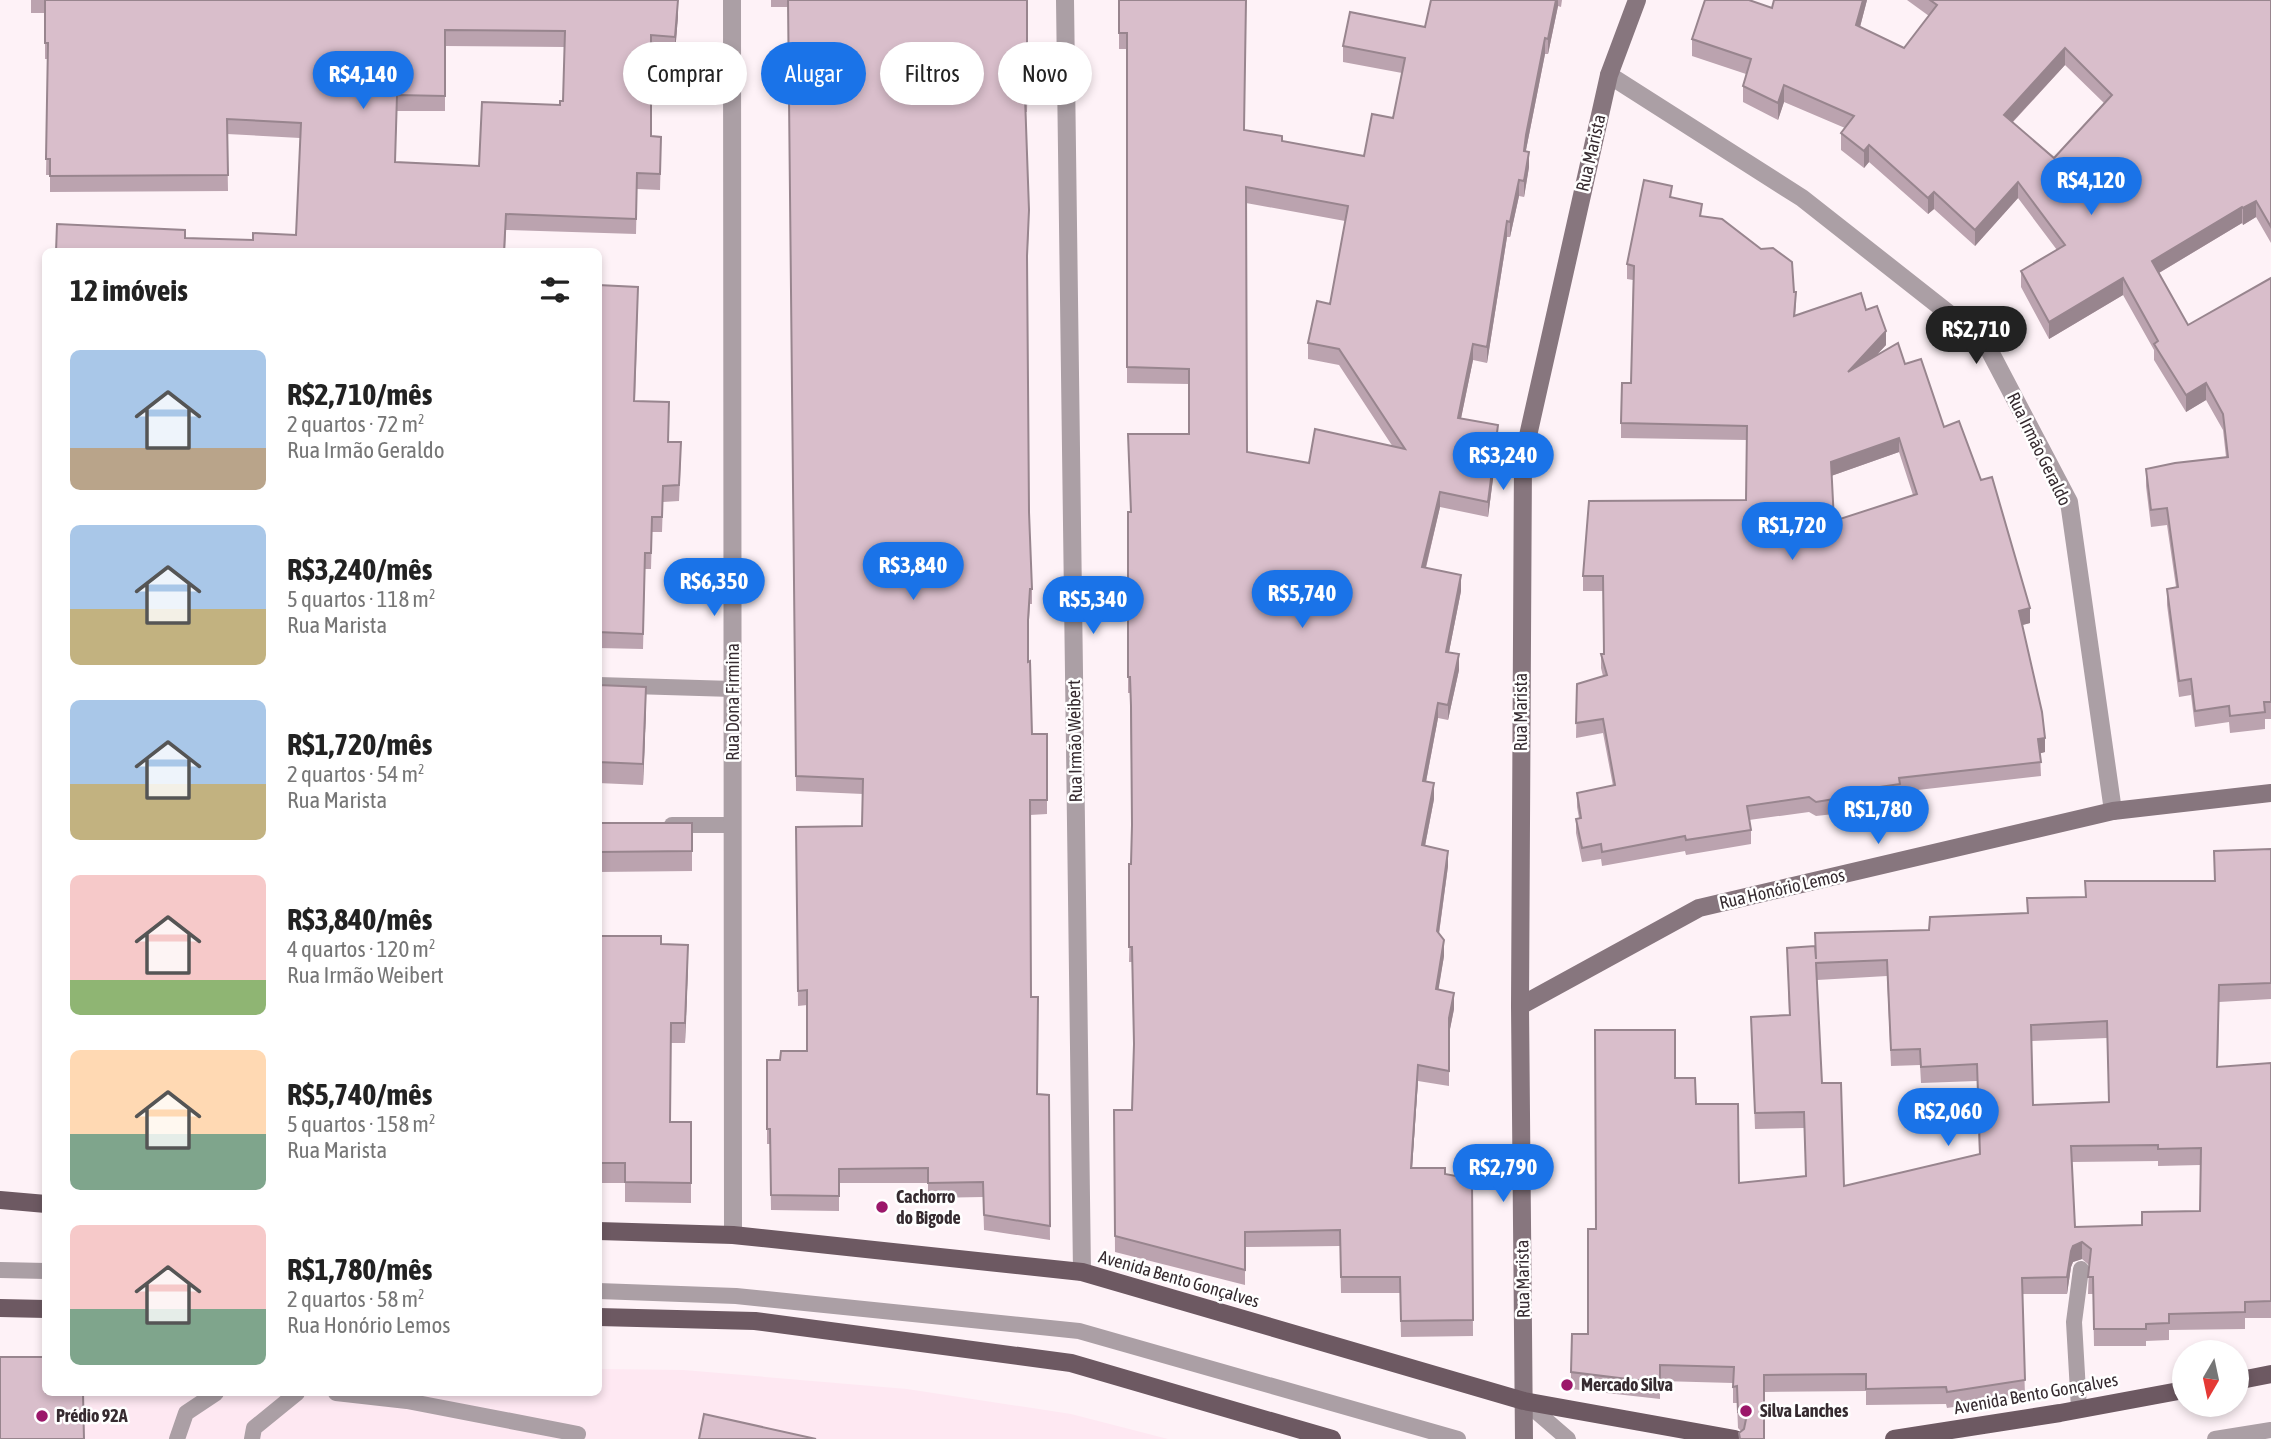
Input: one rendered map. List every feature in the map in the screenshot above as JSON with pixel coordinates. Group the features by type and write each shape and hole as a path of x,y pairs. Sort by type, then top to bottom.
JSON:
{"main road":[{"path":"0,1200 42,1204"},
{"name":"Avenida Bento Gonçalves","path":"602,1231 733,1235 1083,1272 1524,1401 1735,1439"},
{"path":"0,1308 42,1309"},
{"path":"602,1317 755,1321 1071,1363 1332,1439"},
{"path":"2249,1378 2271,1374"},
{"name":"Avenida Bento Gonçalves","path":"1894,1439 2172,1392"}],"street":[{"name":"Rua Dona Firmina","path":"732,0 733,1235"},
{"name":"Rua Irmão Weibert","path":"1065,0 1083,1272"},
{"name":"Rua Marista","path":"1524,1439 1520,1006 1523,458 1609,75 1637,0"},
{"name":"Rua Irmão Geraldo","path":"1609,75 1802,198 1985,342 2069,502 2113,811"},
{"name":"Rua Honório Lemos","path":"1520,1006 1699,908 2113,811 2271,793"}],"lane":[{"path":"602,685 733,689"},
{"path":"652,825 733,825"},
{"path":"2079,1409 2074,1322 2081,1269"},
{"path":"0,1270 42,1271"},
{"path":"602,1291 736,1296 1079,1331 1458,1439"},
{"path":"177,1439 186,1413 212,1396"},
{"path":"252,1439 254,1428 293,1396"},
{"path":"363,1396 407,1401 578,1434"},
{"path":"1524,1401 1568,1439"},
{"path":"2215,1439 2271,1430"}],"shaded area":[{"path":"0,1364 42,1390 42,1396 602,1396 602,1369 683,1370 907,1389 1071,1414 1168,1439 0,1439"}],"building":[{"path":"45,0 678,0 675,37 651,35 651,42 623,42 623,105 651,105 651,136 661,137 660,174 637,173 636,219 506,214 504,248 56,248 57,224 185,230 185,238 253,240 253,233 296,235 301,123 227,119 228,175 50,176 50,159 46,159 48,43 45,43","holes":["445,30 565,31 563,101 560,101 560,105 482,102 479,166 395,162 397,95 445,96"]},
{"path":"788,0 1027,0 1027,42 998,42 998,105 1025,105 1029,210 1029,512 1032,589 1028,620 1028,662 1030,661 1032,734 1047,734 1047,800 1030,800 1031,997 1038,997 1037,1094 1049,1095 1050,1226 984,1215 983,1182 928,1183 928,1168 839,1169 839,1196 771,1195 767,1060 780,1060 781,1051 807,1051 807,990 798,991 796,827 862,826 863,779 796,776 789,105 866,105 866,42 788,42"},
{"path":"1119,0 1246,0 1244,130 1282,136 1282,141 1364,156 1372,114 1393,118 1405,58 1343,46 1350,12 1425,27 1431,0 1556,0 1548,39 1545,38 1526,135 1524,151 1529,152 1524,181 1519,180 1510,222 1507,221 1487,347 1473,344 1458,418 1498,425 1488,502 1440,492 1422,567 1461,575 1446,652 1459,654 1448,705 1438,703 1423,781 1434,783 1422,845 1448,851 1437,931 1444,940 1436,989 1454,993 1449,1018 1449,1071 1418,1065 1411,1168 1445,1168 1445,1174 1472,1179 1473,1320 1401,1321 1400,1277 1341,1277 1340,1230 1245,1232 1245,1270 1115,1236 1114,1110 1132,1110 1134,1044 1132,947 1129,947 1132,825 1131,706 1128,677 1128,512 1131,512 1128,434 1189,434 1189,369 1127,367 1127,33 1119,33","holes":["1246,187 1348,206 1330,304 1317,301 1308,343 1339,349 1405,449 1315,429 1309,463 1247,452"]},
{"path":"1705,0 1749,0 1772,8 1774,0 1863,0 1856,25 1904,48 1937,5 1930,0 2271,0 2271,227 2256,201 2152,261 2188,325 2271,278 2271,702 2264,702 2265,712 2230,716 2229,706 2195,711 2191,679 2179,681 2167,589 2178,587 2167,508 2151,510 2146,469 2228,457 2223,414 2206,383 2186,395 2154,344 2158,341 2123,278 2049,322 2021,271 2065,245 2018,182 1975,230 1934,192 1928,198 1869,145 1864,151 1841,133 1854,116 1784,85 1778,103 1743,86 1751,59 1692,39","holes":["2065,48 2112,95 2054,158 2004,115"]},
{"path":"1644,180 1672,186 1670,197 1702,204 1700,216 1722,219 1761,249 1773,248 1792,262 1796,292 1794,316 1861,293 1866,310 1877,306 1886,331 1848,372 1898,343 1905,364 1921,359 1944,427 1959,421 1981,480 1992,477 2030,608 2019,611 2042,712 2045,738 2038,739 2041,762 1899,778 1900,784 1840,793 1834,799 1816,802 1809,797 1747,806 1751,830 1686,840 1685,836 1602,852 1601,844 1582,848 1576,819 1581,818 1577,793 1615,785 1603,719 1576,723 1577,684 1607,675 1601,654 1604,654 1603,576 1583,576 1589,501 1746,500 1747,426 1621,423 1622,383 1631,383 1634,266 1627,264","holes":["1899,438 1917,494 1834,521 1831,462"]},
{"path":"602,285 638,287 634,401 669,402 668,442 681,442 679,485 663,486 662,517 652,517 651,553 645,553 643,634 602,632"},
{"path":"602,685 646,687 643,764 602,762"},
{"path":"602,823 692,823 692,851 602,852"},
{"path":"2271,849 2271,983 2219,985 2217,1067 2271,1063 2271,1301 2245,1302 2245,1312 2169,1314 2169,1323 2146,1324 2146,1329 2094,1329 2093,1277 2088,1277 2091,1249 2082,1242 2073,1246 2067,1277 2022,1278 2025,1380 1947,1392 1946,1387 1866,1389 1866,1374 1764,1375 1764,1439 1740,1439 1739,1433 1744,1429 1746,1419 1738,1412 1737,1386 1733,1387 1734,1367 1660,1365 1660,1383 1571,1372 1572,1334 1588,1334 1588,1229 1596,1229 1595,1030 1675,1030 1675,1078 1695,1078 1696,1104 1738,1104 1739,1183 1806,1176 1804,1112 1755,1113 1751,1017 1790,1015 1787,948 1815,946 1816,959 1815,933 1929,930 1930,917 2028,913 2027,898 2086,897 2085,881 2215,881 2214,851","holes":["1887,960 1891,1050 1920,1049 1921,1067 1977,1064 1980,1154 1844,1186 1841,1083 1822,1083 1816,963","2107,1021 2109,1102 2033,1105 2031,1025","2158,1145 2158,1149 2201,1148 2200,1211 2142,1212 2142,1225 2075,1227 2071,1146"]},
{"path":"602,936 661,936 661,944 688,945 685,1023 671,1023 670,1122 691,1122 691,1183 625,1182 625,1163 602,1163"},
{"name":"Prédio 92A","path":"0,1357 42,1357 42,1396 83,1396 84,1439 0,1439"},
{"path":"704,1414 816,1439 699,1439"}],"place":[{"name":"Cachorro do Bigode","path":"882,1207"},
{"name":"Mercado Silva","path":"1567,1385"},
{"name":"Silva Lanches","path":"1746,1411"},
{"name":"Prédio 92A","path":"42,1416"}]}
